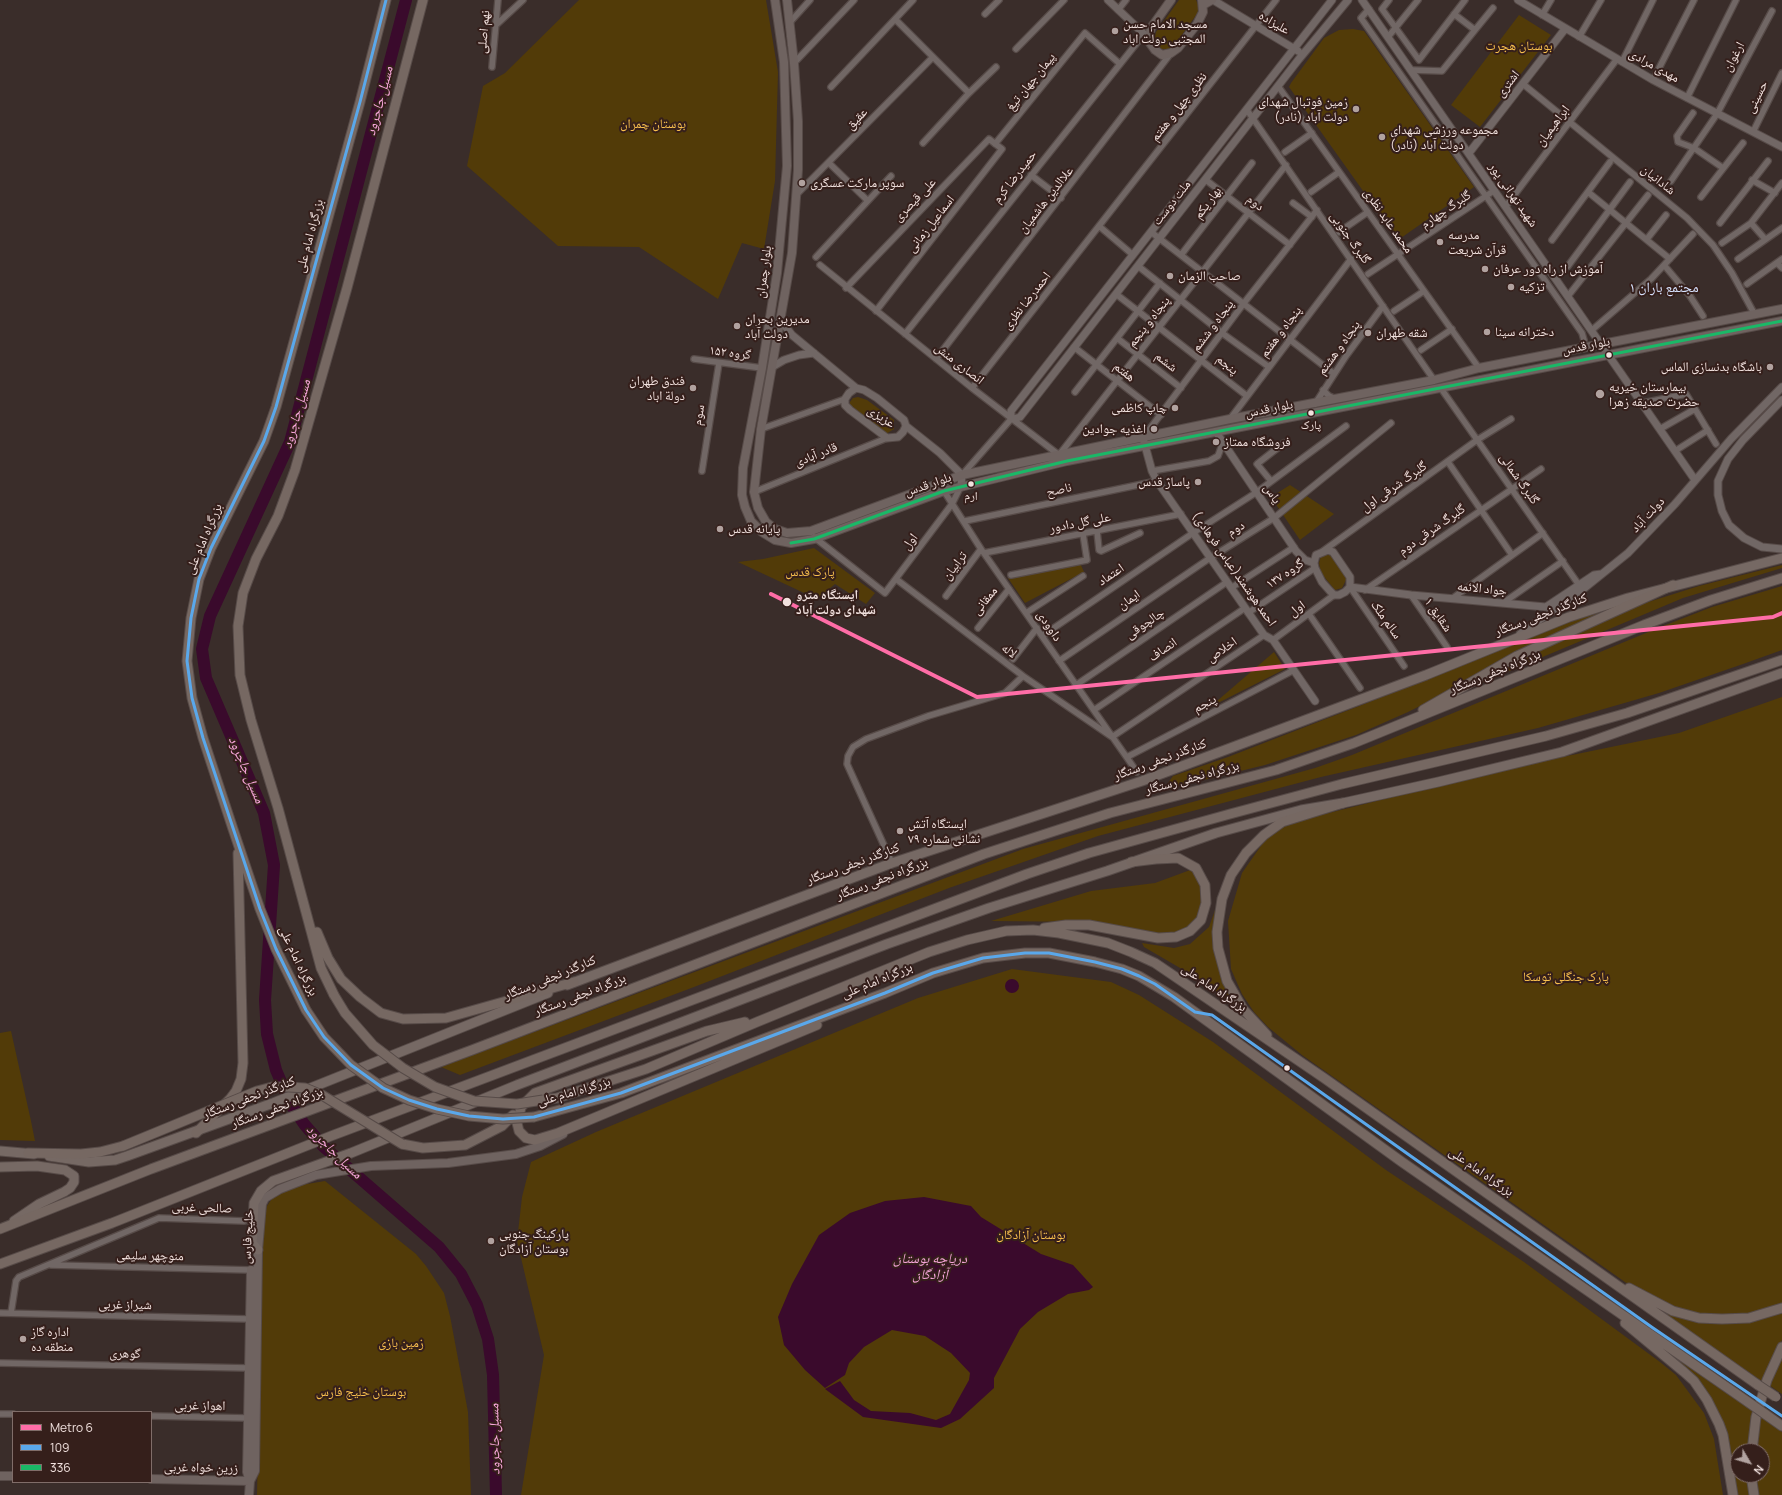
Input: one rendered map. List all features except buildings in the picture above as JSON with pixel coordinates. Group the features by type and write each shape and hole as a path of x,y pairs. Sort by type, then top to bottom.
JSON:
{"highway":[{"name":"بزرگراه امام علی","path":"386,0 358,110 276,407 264,441 211,548 199,579 191,618 187,660 192,698 203,738 260,909 276,950 306,1010 324,1037 351,1065 383,1088 409,1100 437,1109 469,1116 503,1119 534,1117 621,1093 885,993 933,973 983,958 1004,955 1048,954 1095,962 1122,969 1155,984 1402,1162 1782,1426"},
{"name":"بزرگراه امام علی","path":"423,0 347,288 295,470 278,516 256,559 243,593 238,626 240,675 251,720 322,968 334,995 345,1013 373,1045 403,1068 435,1087 474,1101 517,1104 557,1098 646,1069 775,1014 929,952 967,940 1006,931 1033,930 1059,933 1108,943 1155,963 1274,1044 1779,1399"},
{"name":"بزرگراه نجفی رستگار","path":"3,1228 151,1170 984,854 1110,813 1276,770 1354,743 1644,625 1711,600 1782,578"},
{"path":"1397,726 1517,656 1673,585"},
{"path":"0,1264 112,1223 331,1136 990,888 1089,853 1342,784 1546,736 1627,713 1782,660"},
{"path":"1274,1044 1243,1009 1227,981 1218,948 1217,932 1222,899 1231,876 1246,853 1264,835 1282,822 1343,803"},
{"path":"196,1132 230,1099 236,1091 241,1079 243,1063 238,844"},
{"path":"1033,930 1066,924 1089,925 1158,938 1176,938 1190,931 1201,920 1206,903 1205,885 1196,868 1178,858 1131,862"},
{"path":"306,908 328,958 342,979 360,997 381,1013 403,1019 446,1018 574,982"},
{"path":"521,1107 517,1123 519,1132 526,1138 535,1140 558,1133 823,1022 885,993"},
{"path":"28,1153 81,1154 100,1152 123,1146 257,1091 272,1087 305,1088 322,1095 402,1144 422,1148 465,1145 502,1126 534,1093 707,1031 775,1014"},
{"path":"1607,1277 1673,1311 1699,1318 1722,1320 1749,1318 1782,1308"},
{"path":"1594,1295 1684,1372 1701,1390 1714,1412 1723,1435 1733,1495"},
{"path":"1753,1443 1756,1417 1767,1380 1782,1347"},
{"path":"1752,1483 1754,1495"}],"main road":[{"name":"بلوار چمران","path":"775,0 784,62 787,166 779,259 762,368 743,468 742,494 745,507 752,521 762,532 775,540 791,544"},
{"name":"بلوار چمران","path":"787,0 794,63 798,121 796,195 792,253 761,429 754,492 758,508 766,522 775,529 787,533 796,533"},
{"path":"1171,0 1146,36 1155,50 1162,55 1171,53 1178,48 1197,24 1203,12 1202,3 1212,0"},
{"name":"بلوار قدس","path":"791,544 814,539 944,491 1230,420 1434,380 1479,368 1782,309"},
{"name":"بلوار قدس","path":"796,533 811,531 962,475 1059,455 1216,432 1782,321"},
{"path":"1434,380 1440,387"},
{"name":"کنارگذر نجفی رستگار","path":"0,1151 28,1153 89,1162 103,1162 127,1156 273,1104 574,982 892,863 1142,780 1330,711 1569,617 1673,585 1782,558"},
{"path":"258,1250 252,1243 254,1204 261,1191 273,1181 350,1153 517,1085 887,944 989,908 1216,833 1301,810 1343,803 1438,782 1562,752 1782,673"},
{"name":"خلیج فارس","path":"249,1495 250,1481 255,1471 258,1250 262,1204 265,1198 280,1189 316,1175 366,1167 448,1163 516,1154 540,1146 598,1116"},
{"path":"0,1167 37,1166 65,1170 74,1176 74,1182 70,1188 39,1204 3,1228"},
{"name":"خلیج فارس","path":"250,1481 247,1472 251,1270"},
{"path":"0,1476 12,1476"},
{"name":"زرین خواه غربی","path":"152,1479 250,1481"}],"street":[{"name":"نهم اصلی","path":"492,67 498,0"},
{"path":"496,25 523,0"},
{"path":"790,21 810,0"},
{"path":"794,63 854,0"},
{"path":"831,87 913,0"},
{"path":"985,14 999,0"},
{"path":"1016,49 1064,0"},
{"path":"1108,0 1146,36"},
{"path":"1118,10 1126,0"},
{"name":"علیزاده","path":"1212,0 1304,54"},
{"name":"نظری چهل و هفتم","path":"1099,226 1276,0"},
{"name":"ملت دوست","path":"1332,0 1010,411 1013,418 1020,417 1278,86 1348,0"},
{"name":"شهید تهرانی پور","path":"1362,0 1603,345 1695,480"},
{"path":"1389,0 1382,9 1419,60 1464,0"},
{"path":"1388,37 1418,0"},
{"name":"مهدی مرادی","path":"1518,0 1578,37 1653,80 1782,147"},
{"path":"1542,15 1551,0"},
{"path":"1578,37 1601,0"},
{"name":"ابراهیمیان","path":"1506,206 1569,122 1620,60 1653,0"},
{"path":"1653,80 1694,0"},
{"path":"1687,98 1736,0"},
{"path":"1411,70 1442,71 1493,8"},
{"path":"1369,9 1362,18 1582,333 1584,340 1582,349"},
{"name":"ارغوان","path":"1671,181 1716,114 1772,11"},
{"path":"1454,14 1475,30"},
{"path":"895,19 969,93"},
{"name":"اشتری","path":"1469,153 1565,29"},
{"name":"پیمان جهان تیغ","path":"995,144 1085,33 1120,64"},
{"name":"حمیدرضا کرم","path":"905,334 1120,64 1146,36"},
{"name":"علاالدین هاشمیان","path":"936,359 1171,53"},
{"name":"عقیق","path":"796,195 932,57"},
{"path":"923,143 969,93 996,67"},
{"name":"حسینی","path":"1753,132 1782,73"},
{"name":"شادانیان","path":"1523,84 1687,218 1713,245 1732,273 1755,315"},
{"name":"محمد عابد نظری","path":"1278,86 1479,368"},
{"name":"گلبرگ جنوبی","path":"1247,110 1434,380"},
{"path":"1693,113 1677,136 1678,142 1694,148 1723,168"},
{"path":"1285,152 1312,134"},
{"name":"علی قیصری","path":"846,288 989,139 995,144"},
{"path":"1701,197 1743,143"},
{"name":"اسماعیل زمانی","path":"876,311 1002,149 995,144"},
{"path":"1720,223 1768,161"},
{"path":"1552,240 1610,162"},
{"path":"829,163 867,200"},
{"name":"بهار یکم","path":"1181,255 1252,163"},
{"name":"پنجاه و پنجم","path":"1059,455 1286,165"},
{"path":"1311,192 1340,172"},
{"path":"1031,175 1061,198"},
{"path":"816,257 867,200 891,176"},
{"name":"دوم","path":"1206,180 1290,245"},
{"path":"1752,180 1775,193"},
{"path":"1568,266 1630,182"},
{"path":"1722,244 1751,223 1782,183"},
{"name":"گلبرگ چهارم","path":"1368,274 1495,190"},
{"path":"1588,192 1670,258"},
{"path":"1568,296 1627,224 1648,195"},
{"path":"1292,203 1312,217"},
{"name":"پنجاه و ششم","path":"1144,442 1161,415 1244,303 1317,210"},
{"path":"1339,232 1368,212"},
{"path":"1646,239 1666,215"},
{"path":"1751,223 1765,239"},
{"path":"1099,226 1133,255"},
{"name":"احمدرضا نظری","path":"972,388 1099,226"},
{"path":"1738,259 1782,228"},
{"path":"1151,232 1333,373"},
{"path":"1592,330 1651,279 1693,234"},
{"name":"پنجاه و هفتم","path":"1230,420 1351,259"},
{"path":"1747,284 1782,259"},
{"path":"1777,263 1782,268"},
{"name":"انصاری منش","path":"820,265 846,288 1059,455"},
{"path":"1664,265 1690,296 1703,316"},
{"path":"1138,266 1222,333 1269,367"},
{"path":"1076,392 1160,283"},
{"path":"1394,311 1424,291"},
{"name":"پنجم","path":"1116,294 1247,396"},
{"name":"پنجاه و هشتم","path":"1315,404 1333,373 1383,306"},
{"name":"عزیزی","path":"781,321 792,335 856,388 864,390 877,398 904,420 906,426 903,432 898,438 887,438 850,410 845,405 845,399"},
{"path":"1574,322 1578,324 1587,323"},
{"path":"1421,350 1452,330"},
{"name":"ششم","path":"1117,338 1181,388"},
{"name":"هفتم","path":"1074,347 1161,415"},
{"path":"772,367 784,360 814,353"},
{"name":"گروه ۱۵۲","path":"694,359 762,368"},
{"name":"سوم","path":"702,471 719,363"},
{"name":"گلبرگ شمالی","path":"1440,387 1579,585"},
{"name":"دولت آباد","path":"1512,640 1603,574 1628,553 1650,531 1731,439 1782,387"},
{"path":"761,429 845,399 849,393 856,388"},
{"path":"1323,390 1329,396 1336,399"},
{"path":"1643,403 1686,394 1716,444"},
{"path":"1782,400 1743,440 1728,459 1718,481 1718,495 1722,511 1729,525 1744,538 1762,547 1782,549"},
{"path":"1660,429 1695,409"},
{"path":"962,486 962,475 1013,418"},
{"name":"گلبرگ شرقی اول","path":"1323,551 1478,440 1511,419"},
{"name":"دوم","path":"1210,558 1274,518 1391,422"},
{"path":"906,426 940,453 962,475"},
{"path":"1193,533 1257,492 1346,426"},
{"path":"1675,451 1708,430"},
{"name":"یاس","path":"1216,432 1294,547 1305,560 1314,565"},
{"name":"قادر آبادی","path":"754,492 887,438"},
{"name":"احمد هوشمند(عباس فرهادی)","path":"1144,442 1152,471 1157,480 1246,610 1264,635 1273,640 1315,701"},
{"path":"1152,471 1209,461 1218,456 1222,442"},
{"path":"1271,481 1257,464 1284,443"},
{"path":"1448,462 1512,555"},
{"name":"گلبرگ شرقی دوم","path":"1365,590 1541,469"},
{"name":"ناصح","path":"964,521 1157,480"},
{"name":"اول","path":"814,539 885,593 952,504 962,486"},
{"name":"داوودی","path":"944,491 982,551 1137,772"},
{"name":"علی گل دادور","path":"982,551 1083,534 1181,514"},
{"path":"811,531 814,539"},
{"path":"1096,531 1099,550 1101,551 1140,533"},
{"name":"اعتماد","path":"1042,636 1193,533"},
{"path":"1453,598 1543,533"},
{"path":"1011,574 1087,560 1083,534"},
{"name":"چالچوقی","path":"1076,685 1229,585 1294,547"},
{"path":"1328,550 1333,552 1350,577 1350,587 1339,595 1334,595 1322,582 1314,565 1316,555 1323,551 1328,550"},
{"name":"ترابیان","path":"946,596 982,551"},
{"name":"ایمان","path":"1060,661 1210,558"},
{"path":"1503,603 1563,561"},
{"name":"گروه ۱۳۷","path":"1246,610 1314,565"},
{"name":"جواد الائمه","path":"1350,587 1411,595 1546,607 1594,575 1603,574"},
{"path":"1026,613 1083,576"},
{"name":"لاله","path":"896,579 1023,676 1112,737"},
{"name":"سالم ملک","path":"1350,587 1404,666"},
{"name":"ممقانی","path":"978,628 1009,589"},
{"name":"اول","path":"1273,640 1334,595"},
{"name":"شقایق ۱","path":"1411,595 1447,647"},
{"name":"انصاف","path":"1094,710 1246,610"},
{"path":"1309,614 1360,688"},
{"path":"1013,659 1037,628"},
{"name":"اخلاص","path":"1112,737 1264,635"},
{"name":"پنجم","path":"1127,757 1294,670"},
{"path":"892,863 847,764 848,756 853,747 866,739 928,716 1005,693 1023,676"},
{"name":"صالحی غربی","path":"49,1264 159,1218 244,1221"},
{"path":"11,1313 16,1281 19,1277 49,1264"},
{"name":"منوچهر سلیمی","path":"49,1264 251,1270"},
{"name":"شیراز غربی","path":"0,1313 249,1319"},
{"name":"گوهری","path":"0,1363 249,1368"},
{"path":"0,1414 12,1414"},
{"name":"اهواز غربی","path":"152,1416 248,1418"}],"green space":[{"name":"بوستان چمران","path":"579,0 766,0 778,72 775,181 764,249 742,243 718,299 639,247 558,246 467,166 483,86 505,73"},
{"path":"1179,0 1196,0 1199,7 1197,14 1173,47 1169,49 1162,49 1154,40 1156,32"},
{"name":"بوستان هجرت","path":"1519,15 1551,35 1480,127 1451,105"},
{"name":"مجموعه ورزشی شهدای دولت آباد (نادر)","path":"1353,29 1364,31 1474,187 1398,240 1289,87 1324,38 1339,30"},
{"path":"858,397 867,400 894,420 894,429 886,434 853,409 850,402 853,398"},
{"path":"1290,485 1334,514 1300,540 1271,497"},
{"name":"پارک قدس","path":"814,548 875,593 866,604 835,584 817,599 738,562 763,559"},
{"path":"1326,554 1332,556 1346,576 1346,580 1342,588 1335,590 1321,573 1319,563 1321,556"},
{"path":"1080,563 1084,572 1025,603 1008,578"},
{"path":"1782,565 1782,568 1683,598 1469,688 1518,658 1639,605 1699,586"},
{"path":"1782,586 1782,650 1743,664 1659,693 1538,728 1321,777 1098,836 949,888 694,987 460,1075 441,1067 1023,849 1315,768 1352,755 1658,628 1712,607"},
{"path":"1613,607 1614,609 1408,712 1356,735 1265,765 1163,790 1173,776 1228,757 1444,673 1568,622"},
{"path":"1274,652 1285,669 1210,707"},
{"name":"پارک جنگلی توسکا","path":"1782,697 1782,1306 1755,1316 1687,1313 1647,1296 1625,1282 1302,1055 1268,1027 1254,1012 1242,994 1231,969 1228,921 1242,873 1265,840 1281,825 1504,769 1679,733"},
{"path":"1193,869 1201,888 1203,906 1197,922 1184,932 1156,934 1093,922 991,921 1091,891 1155,883"},
{"path":"1215,910 1214,945 1219,971 1239,1008 1199,979 1144,947 1142,943 1174,948 1190,944 1209,927"},
{"name":"بوستان آزادگان","path":"1012,969 1111,982 1139,995 1213,1042 1386,1170 1524,1262 1660,1362 1676,1375 1704,1413 1714,1439 1723,1495 521,1495 544,1355 517,1241 522,1197 531,1162 596,1132 918,998"},
{"path":"11,1031 35,1141 0,1140 0,1033"},
{"name":"بوستان خلیج فارس","path":"325,1181 416,1254 444,1293 450,1316 468,1412 471,1495 257,1495 263,1224 267,1206 273,1197 295,1186"},
{"path":"1650,1304 1700,1319 1782,1310 1782,1340 1763,1382"},
{"path":"1652,1342 1754,1412 1749,1443 1730,1443 1730,1467 1719,1415"},
{"path":"1782,1354 1782,1394 1769,1385"},
{"path":"1761,1417 1782,1432 1782,1495 1758,1495 1756,1483 1770,1483 1770,1443 1756,1443"},
{"path":"1733,1483 1749,1483 1750,1495 1736,1495"}],"water":[{"path":"1012,979 1017,981 1019,986 1017,991 1012,993 1007,991 1005,986 1007,981"},
{"name":"دریاچه بوستان آزادگان","path":"924,1197 971,1206 981,1217 1041,1254 1073,1265 1093,1287 1089,1290 1068,1294 1038,1312 1020,1329 994,1378 994,1388 960,1419 941,1428 863,1417 825,1389 840,1381 854,1400 871,1411 910,1413 936,1420 950,1414 969,1380 970,1373 951,1353 925,1336 892,1330 864,1347 849,1363 845,1375 825,1388 805,1370 784,1345 778,1317 792,1284 819,1235 850,1213 885,1201"}],"waterway":[{"name":"مسیل جاجرود","path":"406,0 290,442 210,616 202,649 206,678 264,813 274,865 265,1000 267,1034 276,1070 290,1103 304,1124 324,1147 439,1247 461,1274 477,1305 488,1339 493,1375 496,1495"}],"metro line":[{"name":"6","path":"771,594 977,697 1773,617 1782,613"}],"transit line":[{"name":"109","path":"386,0 360,102 276,407 264,441 211,548 199,579 191,618 187,661 192,698 203,738 260,909 276,949 306,1010 324,1037 351,1065 383,1088 409,1100 437,1109 469,1116 503,1119 534,1117 621,1093 885,993 933,973 983,958 1025,953 1049,953 1095,962 1122,969 1139,976 1155,984 1195,1012 1212,1015 1653,1328 1782,1416"},
{"name":"336","path":"791,543 814,539 944,491 1067,461 1782,321"}],"place":[{"name":"مسجد الامام حسن المجتبى دولت اباد","path":"1115,31"},
{"name":"زمین فوتبال شهدای دولت آباد (نادر)","path":"1356,109"},
{"name":"مجموعه ورزشی شهدای دولت آباد (نادر)","path":"1382,137"},
{"name":"سوپر مارکت عسگری","path":"802,183"},
{"name":"مدرسه قرآن شریعت","path":"1440,242"},
{"name":"آموزش از راه دور عرفان","path":"1485,269"},
{"name":"صاحب الزمان","path":"1170,276"},
{"name":"تزکیه","path":"1511,287"},
{"name":"مدیرین بحران دولت آباد","path":"737,326"},
{"name":"دخترانه سینا","path":"1487,332"},
{"name":"شقه طهران","path":"1368,333"},
{"name":"باشگاه بدنسازی الماس","path":"1770,367"},
{"name":"فندق طهران دولة اباد","path":"693,388"},
{"name":"بیمارستان خیریه حضرت صدیقه زهرا","path":"1600,394"},
{"name":"چاپ كاظمى","path":"1175,408"},
{"name":"پارک","path":"1311,413"},
{"name":"اغذیه جوادین","path":"1154,429"},
{"name":"فروشگاه ممتاز","path":"1216,442"},
{"name":"پاساژ قدس","path":"1198,482"},
{"name":"ارم","path":"971,484"},
{"name":"پایانه قدس","path":"720,529"},
{"name":"ایستگاه مترو شهدای دولت آباد","path":"787,602"},
{"name":"ایستگاه آتش نشانی شماره ۷۹","path":"900,831"},
{"name":"پارکینگ جنوبی بوستان آزادگان","path":"491,1241"},
{"name":"اداره گاز منطقه ده","path":"23,1339"}],"district":[{"name":"مجتمع باران ١","path":"1664,288"}],"park label":[{"name":"زمین بازی","path":"401,1343"}]}
